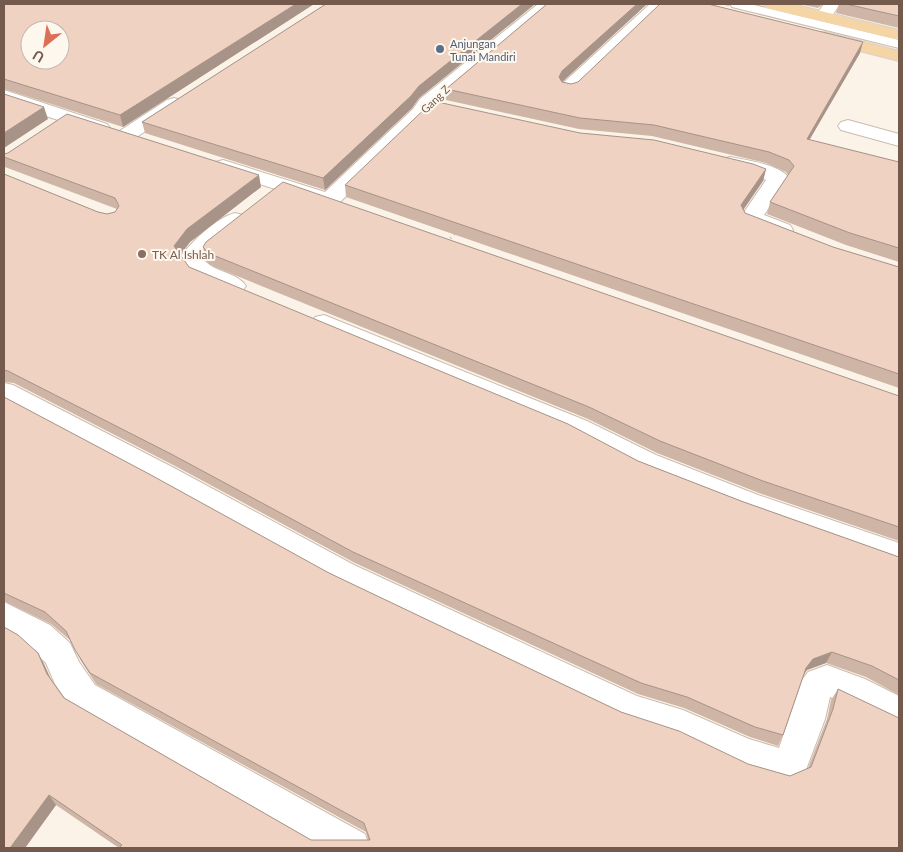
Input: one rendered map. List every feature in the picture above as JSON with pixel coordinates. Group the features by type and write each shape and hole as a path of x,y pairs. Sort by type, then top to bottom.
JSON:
{"main road":[{"path":"772,4 827,10 899,35"},
{"path":"728,7 899,56"}],"street":[{"name":"Gang Z","path":"282,184 338,205 420,113 437,105 548,4"},
{"path":"569,88 659,4"},
{"path":"125,136 192,93"},
{"path":"4,96 153,144"},
{"path":"44,133 68,117"},
{"path":"848,126 899,140"},
{"path":"199,158 282,184"},
{"path":"710,158 758,169 778,178 751,218 803,238"},
{"path":"253,294 201,272 191,259 199,248 282,184"},
{"path":"298,312 577,428 646,463 748,503 899,556"},
{"path":"4,392 166,477 343,574 631,710 683,726 744,756 785,767 791,763 814,691 820,683 828,680 853,690 899,714"},
{"path":"4,616 38,635 58,654 66,673 83,696 351,848"}],"lane":[{"path":"728,7 899,44"}],"path":[{"path":"447,243 460,228"}],"building":[{"path":"4,4 296,4 120,115 4,79"},
{"path":"326,4 522,4 419,86 411,96 323,178 142,122"},
{"path":"547,4 637,4 562,71 559,77 562,82 571,84 578,82 660,4 708,4 863,42 807,139 899,162 899,248 850,233 770,202 794,166 789,160 769,152 654,125 580,118 446,89"},
{"path":"846,4 899,4 899,16"},
{"path":"4,94 44,107 4,133"},
{"path":"433,101 580,133 654,140 753,164 766,169 741,205 745,213 833,247 899,267 899,374 345,185"},
{"path":"67,114 259,175 187,229 174,246 189,267 568,424 638,461 741,501 899,557 899,680 872,666 832,652 813,659 806,668 783,735 755,727 687,697 641,683 353,552 173,455 4,370 4,174 98,212 107,214 115,212 119,206 115,198 4,157 4,154"},
{"path":"283,182 899,396 899,527 763,481 660,441 589,407 208,253 203,247 206,242"},
{"path":"4,397 329,573 621,712 679,731 748,764 790,776 811,767 833,709 838,689 899,718 899,848 119,848 122,845 49,795 10,848 4,848 4,627 18,635 38,653 47,674 64,698 311,840 370,840 364,823 90,673 75,650 66,631 45,612 4,593"}],"place":[{"name":"Anjungan Tunai Mandiri","path":"440,49"},
{"name":"TK Al Ishlah","path":"142,254"}]}
